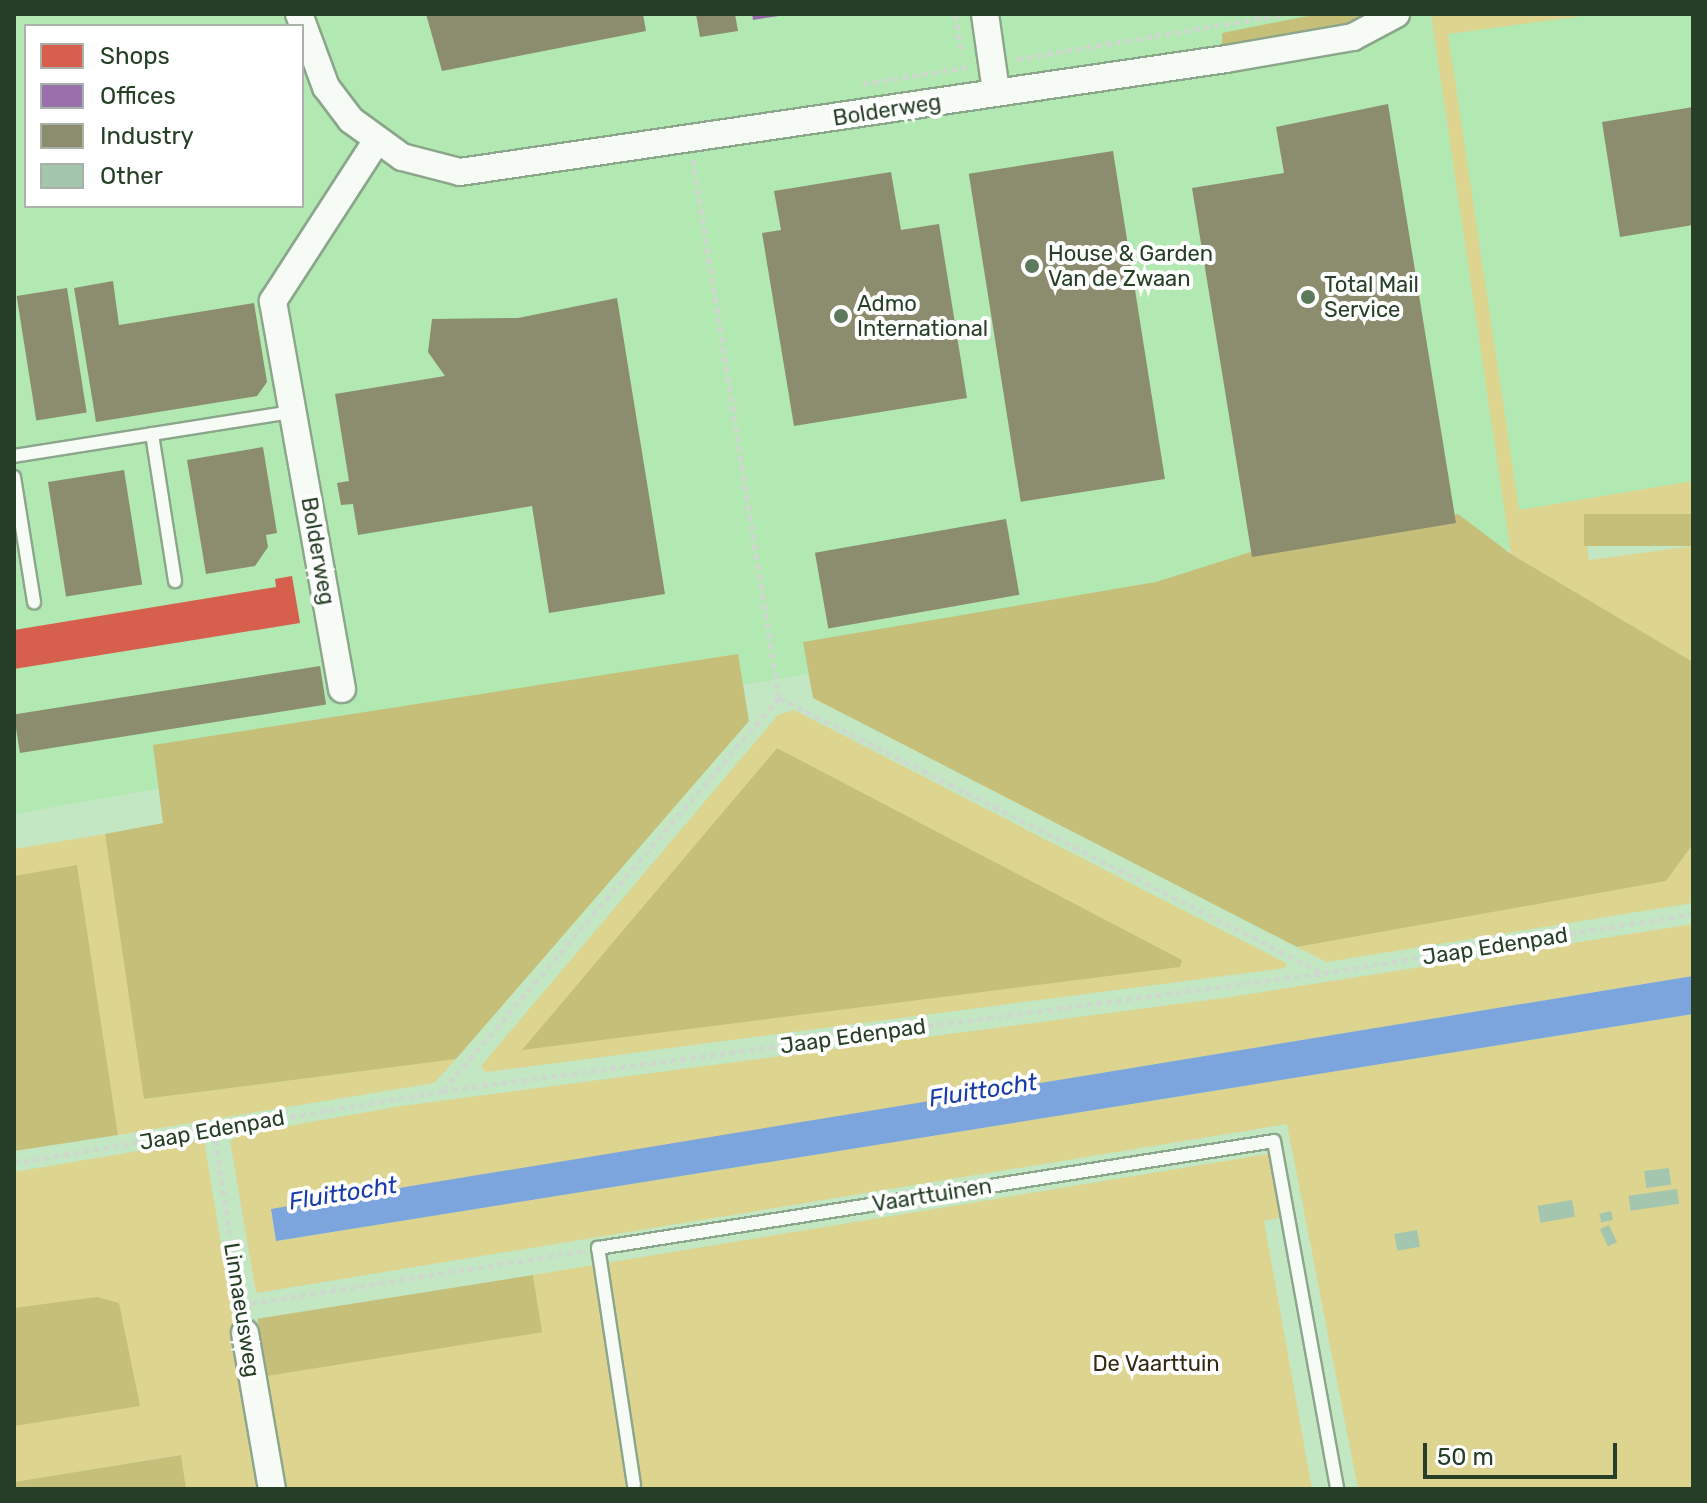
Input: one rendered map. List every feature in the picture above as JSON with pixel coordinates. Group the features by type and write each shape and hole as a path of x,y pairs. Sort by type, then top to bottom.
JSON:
{"street":[{"path":"985,14 996,91"},
{"name":"Bolderweg","path":"304,28 326,87 376,142 460,172 690,141 1353,37 1396,14"},
{"name":"Bolderweg","path":"342,689 273,301 376,142"},
{"name":"Linnaeusweg","path":"245,1333 272,1489"}],"lane":[{"path":"14,456 293,412"},
{"path":"152,434 175,581"},
{"path":"14,477 34,602"},
{"name":"Vaarttuinen","path":"598,1248 1274,1141 1337,1489"},
{"path":"598,1248 634,1485"}],"path":[{"path":"955,14 965,67"},
{"path":"442,1091 779,698 690,141"},
{"path":"779,698 1323,973"},
{"name":"Jaap Edenpad","path":"14,1163 442,1091 1323,973 1693,914"},
{"name":"Linnaeusweg","path":"214,1130 245,1333"},
{"path":"241,1305 598,1248"}],"shaded area":[{"path":"14,14 1693,14 1693,517 14,814"},
{"path":"1318,14 1375,14 1337,31 1222,54 1222,33"},
{"path":"1458,514 1511,554 1693,662 1693,844 1666,881 1297,947 813,698 803,642 1156,582 1257,550"},
{"path":"1584,514 1693,514 1693,546 1584,546"},
{"path":"738,654 749,721 456,1059 144,1099 105,834 163,823 153,745"},
{"path":"777,748 1182,960 1180,967 522,1050"},
{"path":"77,865 118,1135 14,1151 14,876"},
{"path":"533,1275 542,1332 267,1376 257,1319"},
{"path":"97,1297 119,1303 140,1406 14,1426 14,1308"},
{"path":"181,1455 186,1489 14,1489 14,1482"}],"green space":[{"path":"1431,14 1590,15 1448,34 1519,510 1693,481 1693,514 1585,529 1589,560 1693,546 1693,662 1511,554"},
{"path":"794,710 1286,963 1286,968 486,1072 481,1066 778,715","holes":["777,748 1182,960 1179,967 524,1049"]},
{"path":"105,834 145,1099 456,1059 434,1083 118,1135 77,866 14,876 14,849"},
{"path":"1693,844 1693,903 1327,962 1297,947 1666,881"},
{"path":"1693,924 1693,976 271,1210 276,1241 1693,1014 1693,1489 1358,1489 1287,1124 256,1293 230,1141 242,1134 401,1106 1231,997"},
{"path":"204,1140 261,1488 186,1489 180,1455 14,1482 14,1172"},
{"name":"De Vaarttuin","path":"1280,1152 1291,1215 1264,1221 1312,1489 284,1489 266,1374 542,1332 533,1275"}],"water":[{"path":"1693,976 1693,1014 276,1241 271,1209"}],"building: Shops":[{"path":"292,576 300,623 14,669 14,630 276,587 275,579"}],"building: Offices":[{"path":"752,14 779,14 779,16 753,20"}],"building: Industry":[{"path":"426,14 643,14 646,31 442,71"},
{"path":"696,14 735,14 738,31 700,37"},
{"path":"1388,104 1456,523 1252,557 1192,188 1284,173 1276,127"},
{"path":"1693,107 1693,225 1620,237 1602,122"},
{"path":"1113,151 1165,479 1021,502 969,174"},
{"path":"891,172 901,230 939,224 967,398 794,426 762,233 781,230 774,191"},
{"path":"113,281 119,325 254,303 267,382 257,396 96,422 74,288"},
{"path":"67,288 87,412 36,420 17,296"},
{"path":"617,298 665,594 549,613 532,506 358,535 353,504 341,505 337,483 349,481 335,394 445,376 428,352 432,319 518,318"},
{"path":"263,447 277,533 266,535 268,547 255,566 206,574 187,460"},
{"path":"124,470 142,585 66,597 48,482"},
{"path":"1006,519 1019,595 828,629 815,553"},
{"path":"320,666 326,705 20,753 14,714"}],"building: Other":[{"path":"1669,1168 1671,1185 1646,1188 1644,1171"},
{"path":"1677,1189 1679,1204 1631,1211 1628,1196"},
{"path":"1572,1200 1575,1217 1540,1223 1538,1206"},
{"path":"1611,1211 1613,1220 1601,1222 1599,1214"},
{"path":"1609,1225 1617,1242 1608,1246 1600,1229"},
{"path":"1417,1230 1420,1247 1397,1251 1394,1234"}],"place":[{"name":"House & Garden Van de Zwaan","path":"1032,266"},
{"name":"Total Mail Service","path":"1308,297"},
{"name":"Admo International","path":"841,316"}],"water label":[{"name":"Fluittocht","path":"983,1091"},
{"name":"Fluittocht","path":"343,1194"}]}
